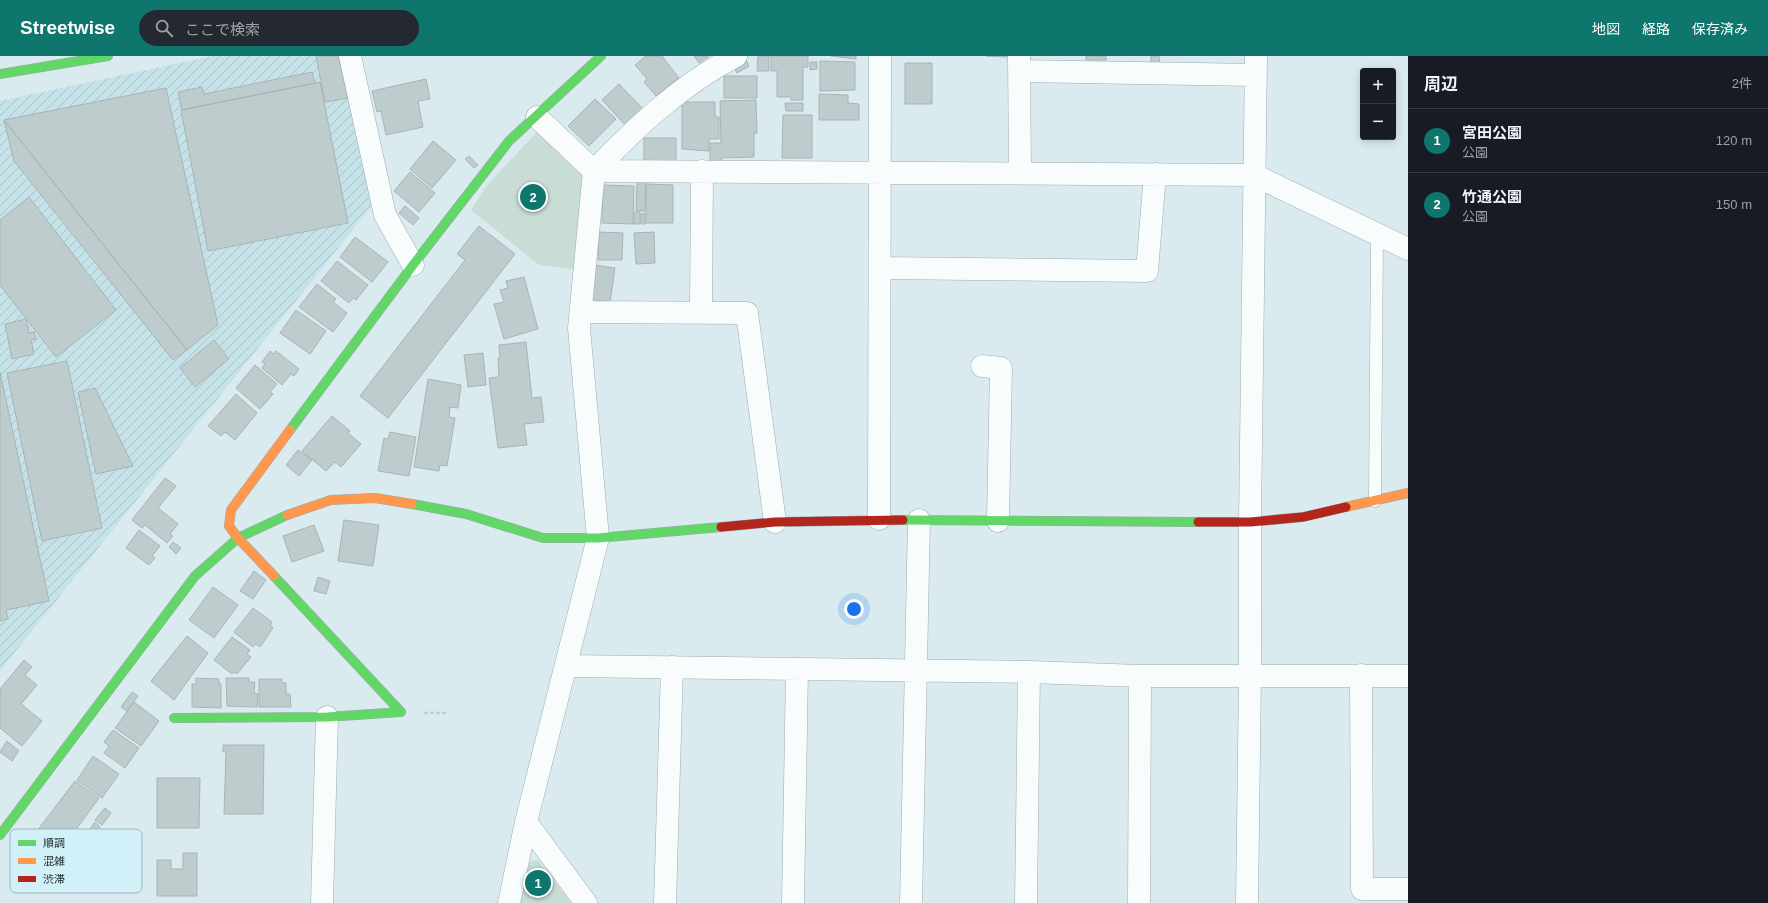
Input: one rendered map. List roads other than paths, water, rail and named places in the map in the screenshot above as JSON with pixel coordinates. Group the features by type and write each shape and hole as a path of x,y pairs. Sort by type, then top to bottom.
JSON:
{"street":[{"path":"0,64 1,74 108,56"},
{"path":"350,56 385,215 413,265"},
{"path":"174,718 327,717 401,712 238,538 229,526 231,510 413,265 510,140 537,117 551,101 601,56"},
{"path":"509,903 526,822 567,666 598,538 579,328 594,171 656,111 690,85 736,56"},
{"path":"879,519 880,56"},
{"path":"1020,174 1019,63 1256,66 1247,903"},
{"path":"537,117 594,171 1254,175 1408,249"},
{"path":"702,171 702,312"},
{"path":"880,268 1146,271 1155,174"},
{"path":"580,312 747,313 775,522"},
{"path":"998,521 1001,367"},
{"path":"0,835 195,576 238,538 279,518 331,500 375,498 466,514 543,538 598,538 775,522 879,519 1250,522 1303,517 1408,493"},
{"path":"911,903 919,520"},
{"path":"567,666 1029,672 1140,676 1408,676"},
{"path":"665,903 672,667"},
{"path":"793,903 797,669"},
{"path":"1026,903 1029,672"},
{"path":"1361,675 1362,889 1408,889"},
{"path":"1138,903 1140,676"},
{"path":"322,903 327,717"},
{"path":"526,822 586,903"}],"lane":[{"path":"1374,501 1377,234"}],"place":[{"name":"竹通公園","path":"533,197"},
{"name":"宮田公園","path":"538,883"}]}
